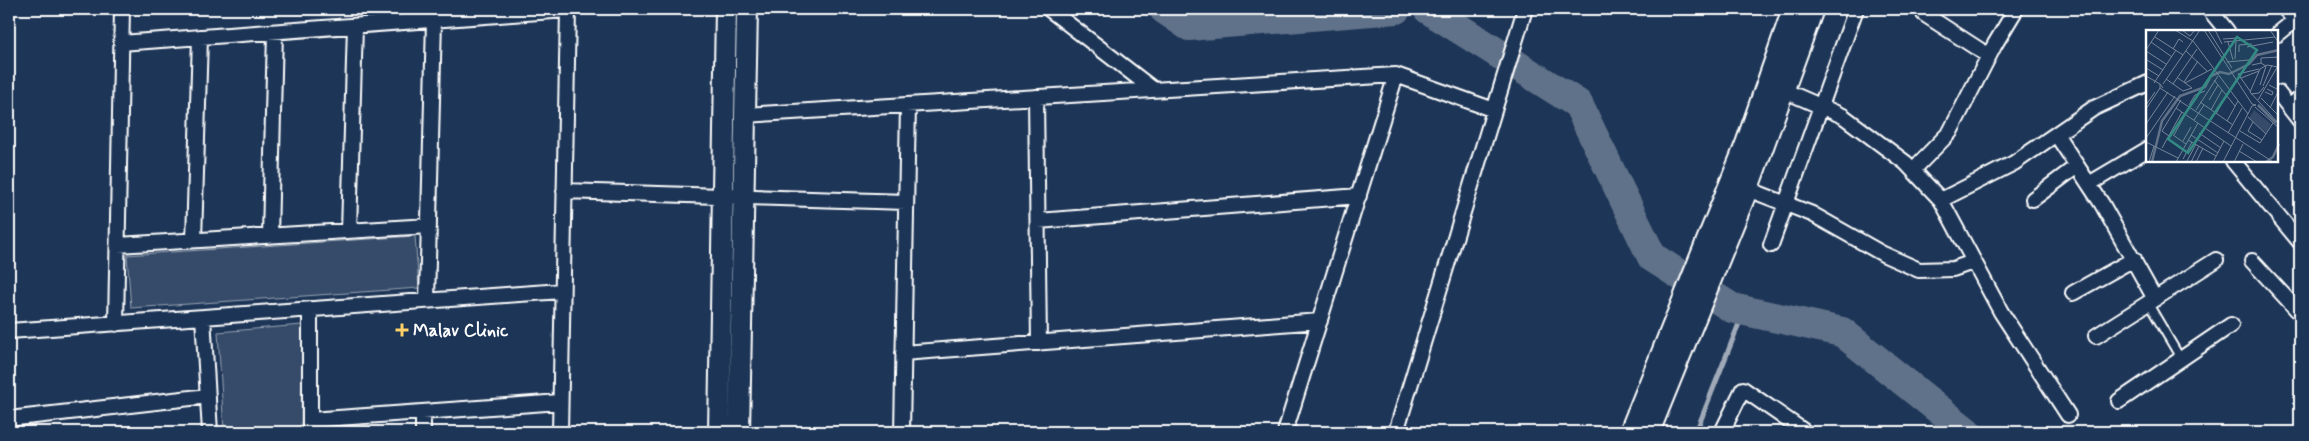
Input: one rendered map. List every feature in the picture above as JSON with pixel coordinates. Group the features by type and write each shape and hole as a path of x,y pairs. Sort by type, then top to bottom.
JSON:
{"street":[{"path":"116,324 122,9"},
{"path":"122,43 568,9 560,432"},
{"path":"719,432 726,9"},
{"path":"739,432 747,9"},
{"path":"1049,9 1154,90"},
{"path":"1396,432 1525,9"},
{"path":"1739,185 1793,9"},
{"path":"1649,432 1677,340 1739,185 1783,90 1813,9"},
{"path":"1771,245 1856,9"},
{"path":"1913,170 1950,132 1989,56 2016,9"},
{"path":"2209,9 2225,30"},
{"path":"2279,33 2298,18 2285,9"},
{"path":"1924,14 1989,56"},
{"path":"427,301 434,20"},
{"path":"349,231 355,26"},
{"path":"270,236 275,32"},
{"path":"194,240 200,38"},
{"path":"745,116 1396,75 1496,105"},
{"path":"1285,432 1396,75"},
{"path":"1941,200 2014,163 2094,108 2146,84"},
{"path":"1783,90 1843,116 1913,170 1941,200 2001,312 2068,415"},
{"path":"2279,94 2300,121"},
{"path":"1036,97 1039,343"},
{"path":"2289,107 2300,98"},
{"path":"902,432 908,105"},
{"path":"2056,134 2089,184 2134,259 2152,301"},
{"path":"2089,184 2146,150"},
{"path":"2234,162 2300,242"},
{"path":"2033,199 2077,166"},
{"path":"1739,185 1812,214 1884,254 1920,270 1953,269 1973,262"},
{"path":"564,191 906,202"},
{"path":"1038,221 1359,196"},
{"path":"118,245 429,226"},
{"path":"2073,293 2134,259"},
{"path":"2096,336 2216,260"},
{"path":"2252,261 2300,313"},
{"path":"9,331 562,291"},
{"path":"310,310 310,426 423,412 560,402"},
{"path":"202,317 210,432"},
{"path":"903,354 1320,321"},
{"path":"2119,401 2231,325"},
{"path":"1630,432 1677,340"},
{"path":"1722,432 1743,390 1805,432"},
{"path":"9,419 208,396"},
{"path":"423,412 423,432"}],"lane":[{"path":"2152,301 2180,359"}],"shaded area":[{"path":"415,236 419,288 131,308 127,255"},
{"path":"302,325 301,432 224,432 218,332"}],"waterway":[{"path":"1164,9 1189,26 1396,9"},
{"path":"1428,9 1578,104 1652,257 1732,308 1842,332 1967,432"},
{"path":"1696,432 1744,311"}],"place":[{"name":"Malav Clinic","path":"402,330"}]}
